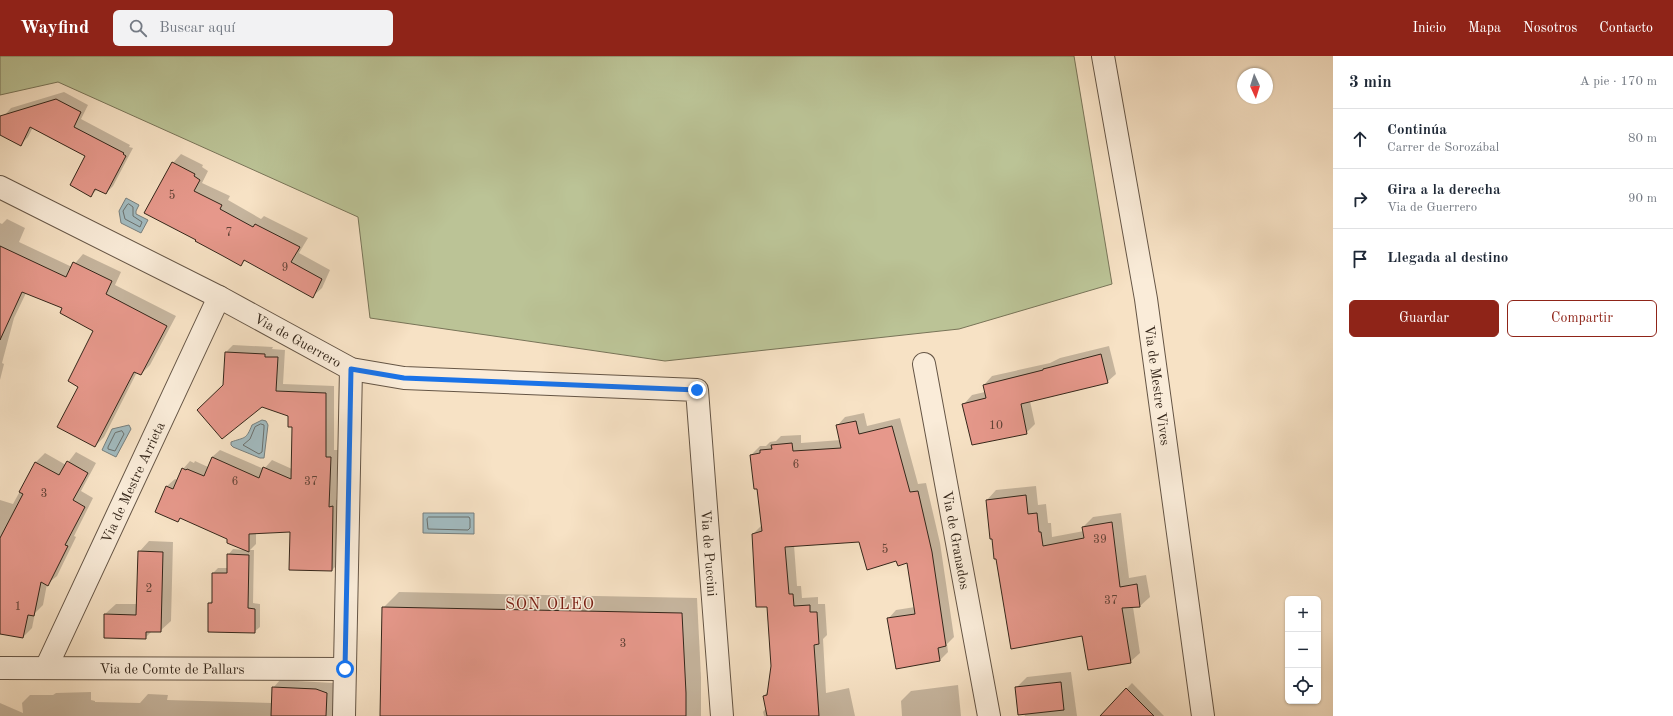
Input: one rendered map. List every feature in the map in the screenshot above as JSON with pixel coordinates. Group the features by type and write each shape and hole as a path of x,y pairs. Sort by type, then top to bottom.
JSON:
{"street":[{"name":"Via de Mestre Vives","path":"1102,56 1146,299 1203,716"},
{"name":"Via de Guerrero","path":"0,187 219,297 351,369 404,378 697,390"},
{"name":"Via de Mestre Arrieta","path":"46,668 219,297"},
{"name":"Via de Granados","path":"924,364 989,716"},
{"path":"344,716 351,369"},
{"name":"Via de Puccini","path":"697,390 722,716"},
{"name":"Via de Comte de Pallars","path":"0,668 345,669"}],"green space":[{"path":"0,56 1074,56 1112,284 959,329 665,361 370,318 358,217 58,82 0,95"}],"water":[{"path":"126,198 139,205 136,214 148,220 141,233 121,223 119,211"},
{"path":"262,420 266,421 268,425 264,458 260,458 231,445 231,442 246,436 252,425"},
{"path":"129,425 131,429 116,457 102,450 112,429"},
{"path":"423,513 474,513 474,534 423,533"}],"building":[{"path":"56,99 81,112 74,127 124,153 123,154 126,156 106,194 95,189 91,197 70,185 85,156 30,127 21,146 0,135 0,116"},
{"path":"172,162 195,174 194,176 200,180 194,191 222,205 220,209 253,227 255,224 300,247 291,262 322,279 313,298 244,260 241,266 195,241 196,240 144,213"},
{"path":"0,246 66,277 73,262 112,281 106,294 167,326 141,375 134,372 95,447 57,427 78,387 68,381 93,331 60,313 62,308 22,292 0,340"},
{"path":"225,352 265,354 265,357 278,357 276,391 326,393 326,457 331,457 329,507 333,506 332,571 289,570 290,532 249,534 249,552 227,543 227,539 180,518 178,522 155,512 166,486 173,489 182,468 204,476 212,457 259,478 263,467 291,479 292,427 288,427 288,416 262,407 222,439 197,410 223,385"},
{"path":"1101,354 1108,383 1021,404 1027,434 972,445 962,404 986,398 983,385"},
{"path":"856,421 859,434 892,426 910,492 918,491 932,552 946,646 938,648 940,661 896,669 887,618 915,614 907,563 898,566 896,561 867,570 859,542 785,547 789,594 793,594 794,606 810,605 810,612 817,612 819,644 814,645 819,716 767,716 763,696 767,695 771,666 767,607 756,607 752,534 762,531 757,489 754,489 750,455 760,453 760,450 772,449 771,445 792,443 793,451 841,448 836,425"},
{"path":"67,461 88,473 73,500 85,507 65,545 68,546 48,586 41,582 34,616 28,615 23,638 0,634 0,538 23,494 19,492 35,462 59,475"},
{"path":"1026,495 1028,514 1037,513 1039,532 1041,532 1043,546 1084,538 1082,527 1112,522 1120,587 1137,584 1140,607 1122,608 1131,663 1088,670 1082,636 1011,649 996,559 994,559 992,539 990,539 986,500"},
{"path":"138,551 163,552 161,632 146,632 146,639 104,638 104,614 136,615"},
{"path":"227,554 249,555 248,608 255,609 255,633 208,632 208,603 212,603 212,573 227,573"},
{"path":"382,607 682,613 686,716 380,716"},
{"path":"1061,682 1064,710 1018,715 1015,687"},
{"path":"272,687 316,689 327,693 326,716 271,716"},
{"path":"1126,688 1154,716 1100,716"}],"district":[{"name":"SON OLEO","path":"550,603"}],"route":[{"path":"345,669 351,369 404,378 697,390"}]}
